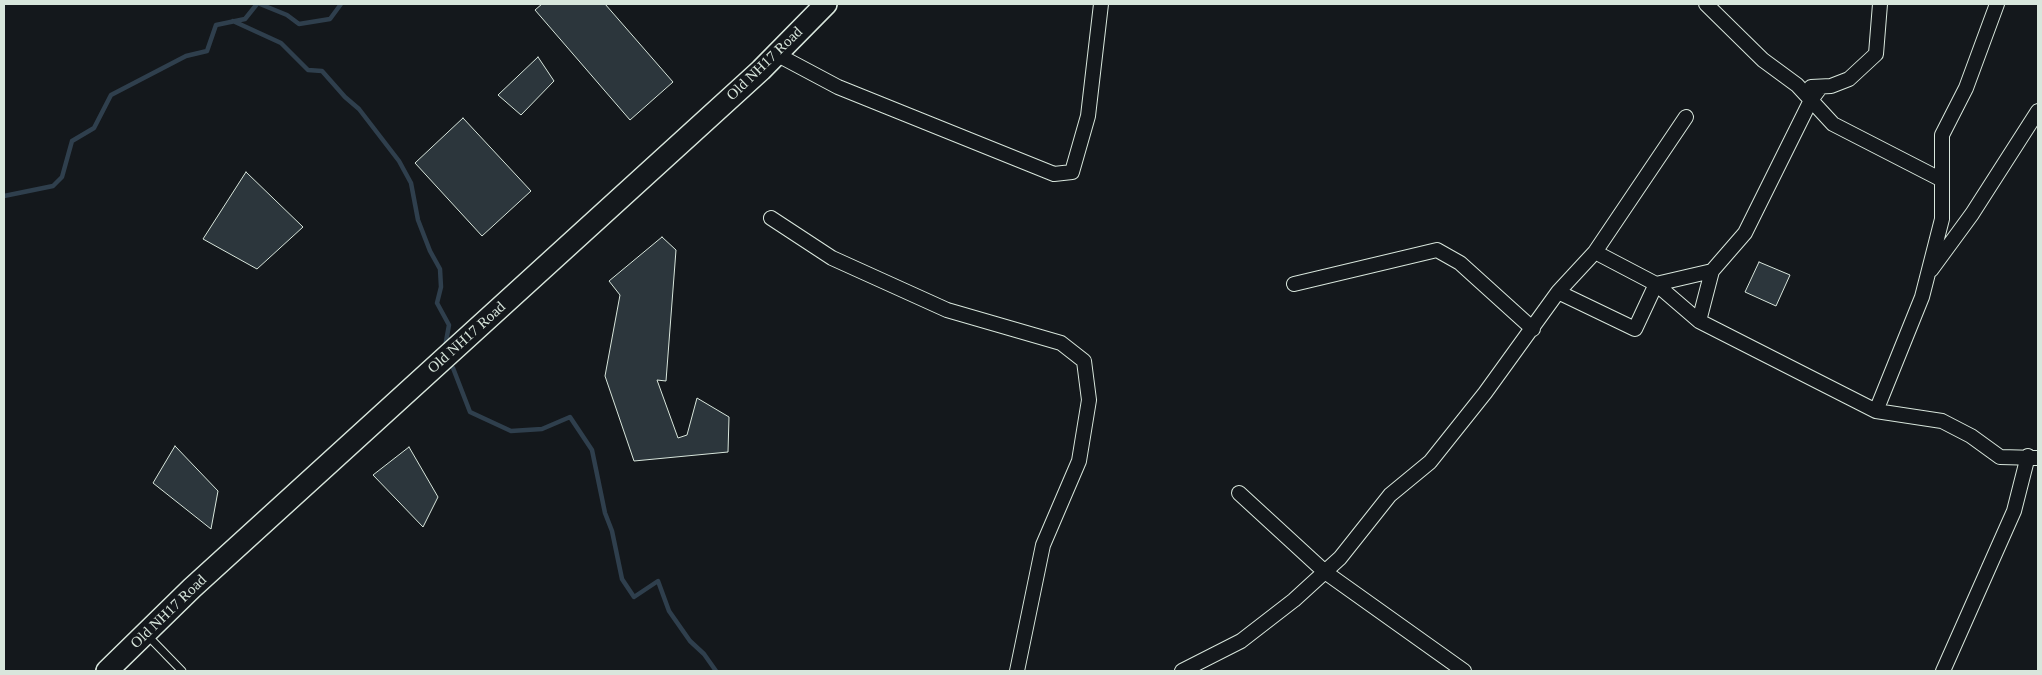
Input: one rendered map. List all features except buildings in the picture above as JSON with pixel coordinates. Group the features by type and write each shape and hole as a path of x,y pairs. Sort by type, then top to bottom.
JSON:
{"main road":[{"name":"Old NH17 Road","path":"107,671 192,588 776,54 826,4"}],"street":[{"path":"776,54 838,88 1054,174 1072,172 1088,116 1101,4"},
{"path":"1797,85 1820,88 1849,79 1876,54 1880,4"},
{"path":"1876,411 1922,297 1942,219 1942,136 1966,88 1997,4"},
{"path":"1714,6 1762,60 1797,85 1832,124 1942,180"},
{"path":"1699,322 1712,272 1745,234 1811,100 1820,88"},
{"path":"1928,274 1972,214 2038,111"},
{"path":"1182,671 1241,641 1294,600 1340,558 1390,495 1430,462 1533,329 1558,292 1595,252 1686,116"},
{"path":"771,218 832,258 947,310 1061,343 1084,361 1089,400 1079,461 1043,545 1018,671"},
{"path":"1294,284 1437,250 1460,263 1533,329"},
{"path":"1595,252 1656,284 1699,322 1876,411 1942,421 1971,436 2000,457 2033,457 2014,511 1943,671"},
{"path":"1656,284 1712,272"},
{"path":"1558,292 1635,329 1656,284"},
{"path":"1239,493 1325,572 1464,671"}],"lane":[{"path":"146,634 182,671"}],"waterway":[{"path":"4,196 53,186 62,177 72,141 94,128 111,95 186,56 207,51 216,25 245,19 257,4"},
{"path":"260,4 287,15 299,24 330,19 341,4"},
{"path":"233,21 281,43 308,70 322,71 345,97 359,109 399,161 411,183 418,220 430,251 440,269 441,287 437,303 449,325 445,347"},
{"path":"453,368 470,412 511,431 542,429 570,417 592,450 605,513 612,531 622,579 634,597 658,581 669,611 690,641 704,654 716,671"}]}
